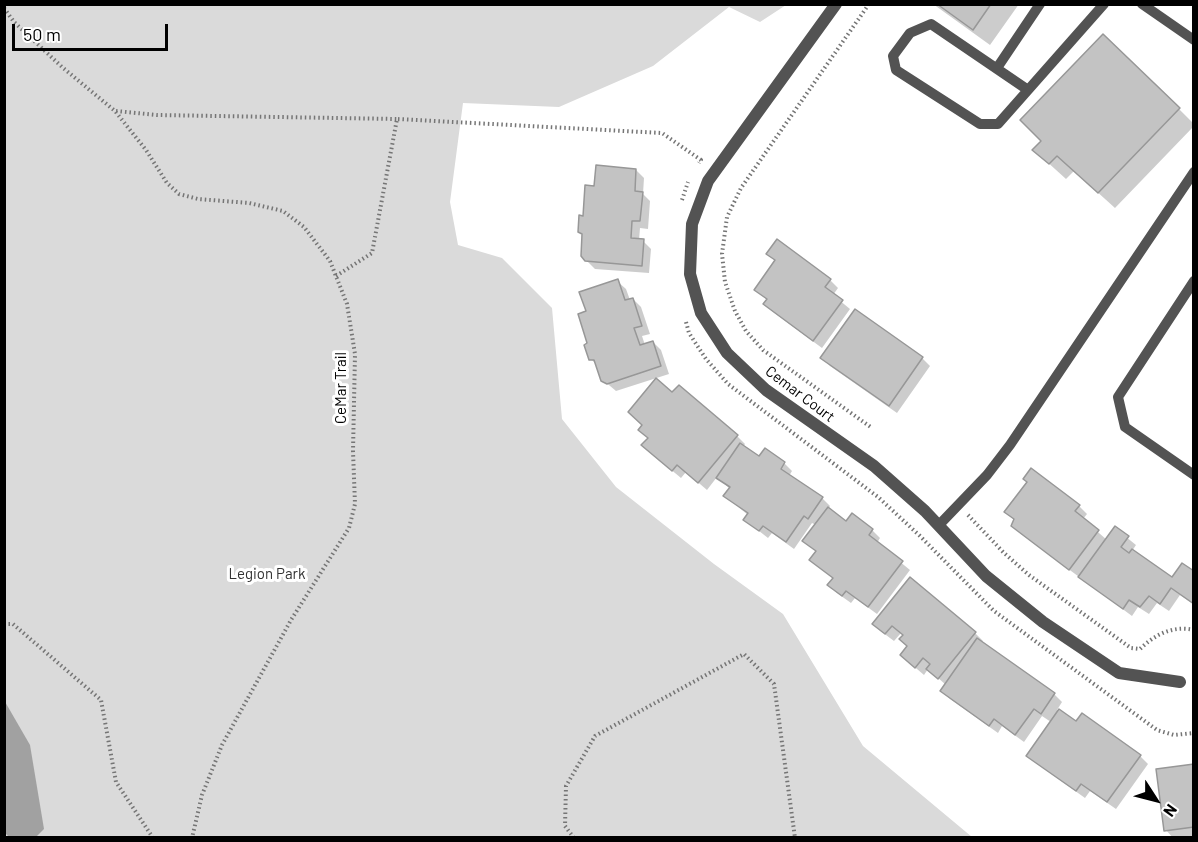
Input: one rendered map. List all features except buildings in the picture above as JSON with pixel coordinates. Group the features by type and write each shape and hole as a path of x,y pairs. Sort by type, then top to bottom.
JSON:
{"street":[{"name":"Cemar Court","path":"836,4 708,181 692,224 690,274 701,313 727,353 765,390 874,466 926,511 986,576 1043,622 1119,673 1180,682"}],"lane":[{"path":"997,68 1040,4"},
{"path":"1028,90 931,24 910,33 893,56 896,70 980,124 998,124 1104,4"},
{"path":"1142,4 1194,40"},
{"path":"939,525 987,474 1010,445 1194,172"},
{"path":"1194,281 1118,397 1125,427 1194,475"}],"path":[{"path":"869,4 741,188 727,217 722,254 725,282 735,311 746,331 763,350 872,428"},
{"name":"CeMar Trail","path":"4,8 15,22 62,67 115,111 146,150 167,183 179,194 198,199 249,202 283,211 304,227 330,261 347,304 355,354 353,451 356,504 350,528 291,620 222,745 201,795 192,837"},
{"path":"115,111 157,116 397,119 662,133 700,160"},
{"path":"336,276 372,253 397,119"},
{"path":"958,504 1004,553 1029,575 1131,648 1140,649 1150,638 1176,629 1194,630"},
{"path":"4,624 13,624 101,700 116,782 153,837"},
{"path":"574,837 565,826 566,786 596,736 744,654 774,684 795,837"}],"green space":[{"name":"Legion Park","path":"5,5 786,5 760,22 729,7 653,66 559,107 463,103 450,202 458,245 502,258 552,308 562,419 616,487 714,564 783,614 863,746 972,837 5,838"}],"shaded area":[{"path":"4,700 30,745 44,829 36,837 9,837 5,833"}]}
